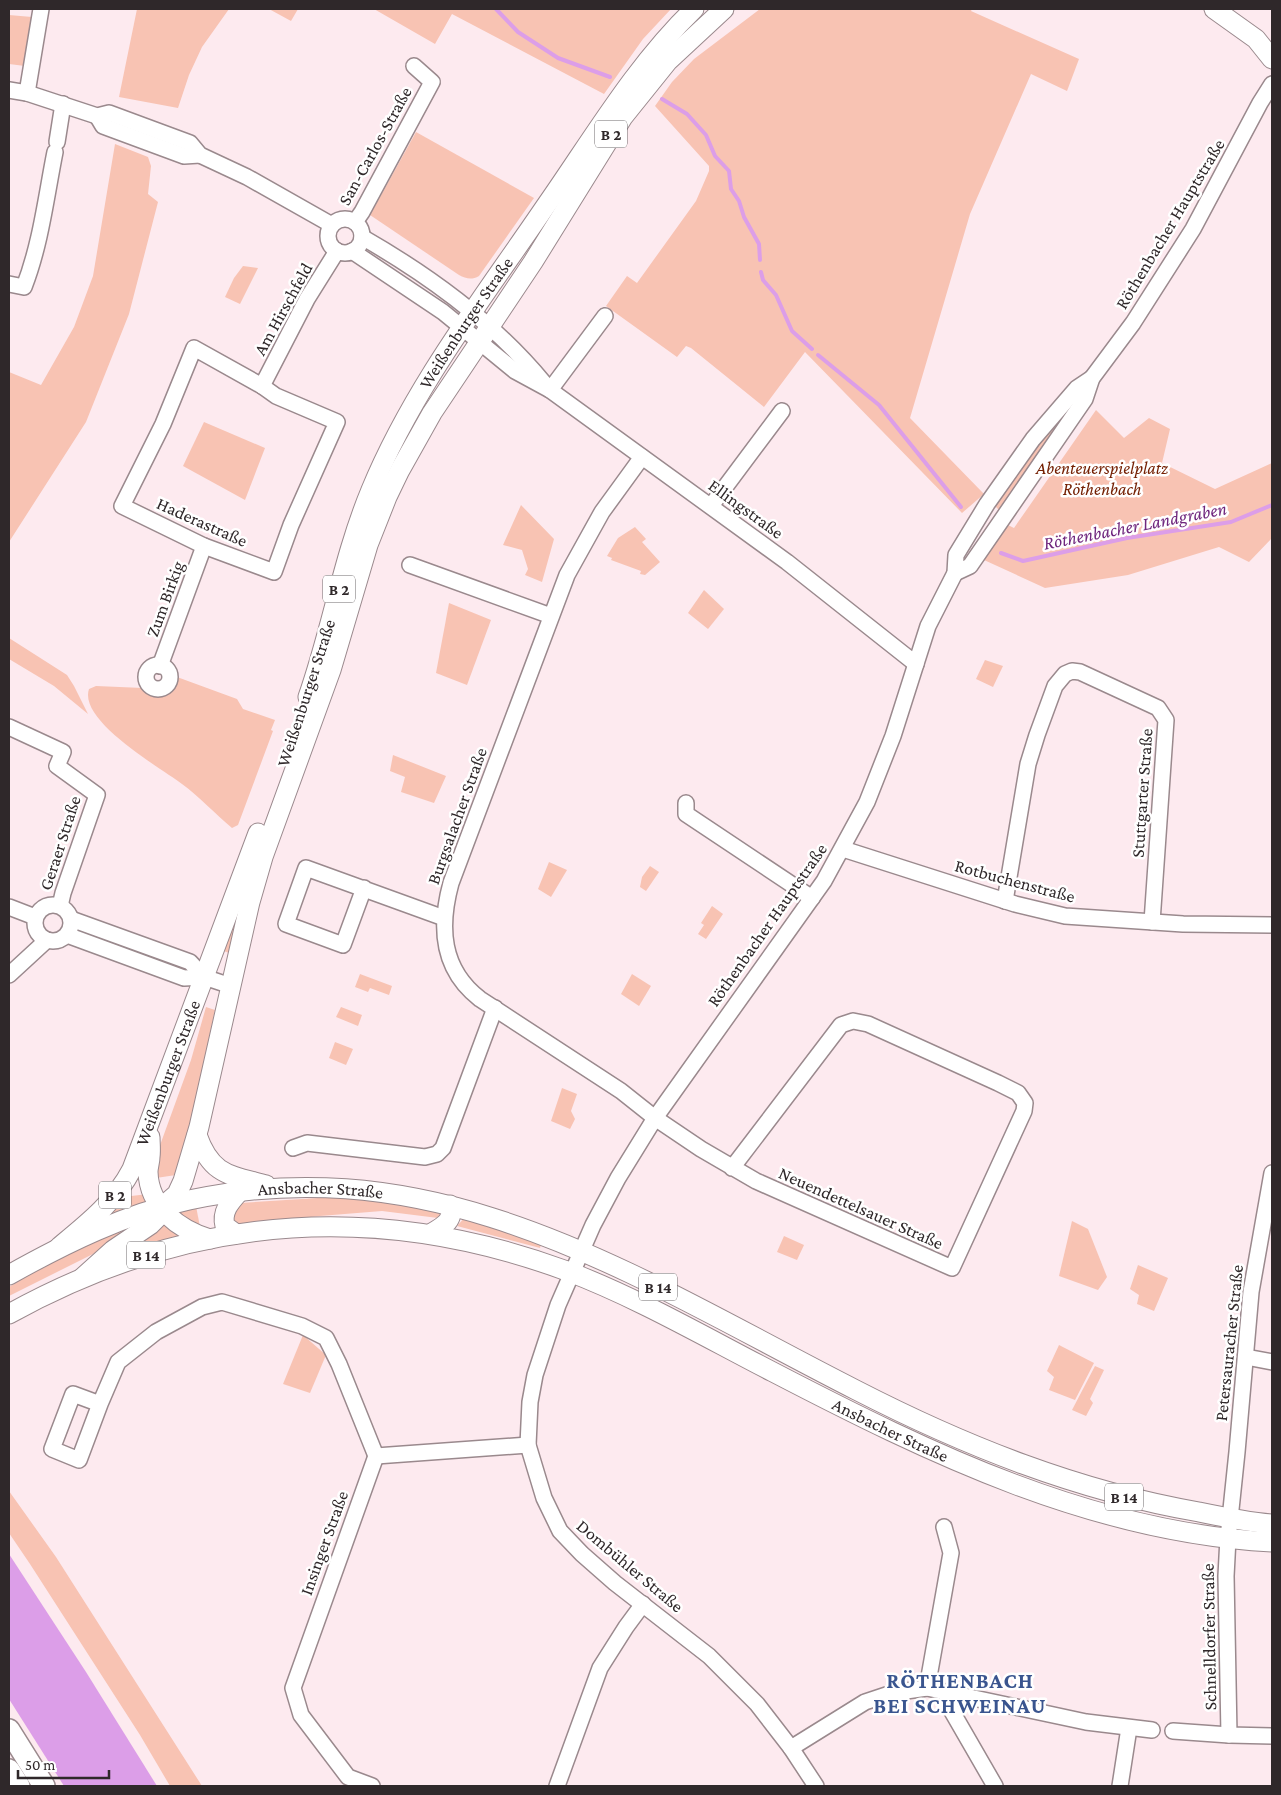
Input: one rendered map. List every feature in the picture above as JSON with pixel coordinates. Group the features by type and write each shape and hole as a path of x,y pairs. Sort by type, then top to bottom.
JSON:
{"highway":[{"path":"9,1730 44,1786"},
{"path":"9,1770 20,1786"}],"main road":[{"name":"Weißenburger Straße","path":"59,1247 100,1212 122,1186 136,1160 310,691 324,646 348,552 366,500 387,453 403,422 463,327 637,75 694,9"},
{"name":"Weißenburger Straße","path":"162,1207 180,1188 197,1135 252,895 263,857 328,678 363,561 387,497 417,438 532,264 610,135 654,77 681,48 724,9"},
{"path":"1214,9 1256,39 1272,59"},
{"path":"149,1126 151,1155 148,1170 149,1180 156,1200 169,1218 176,1224 197,1235 210,1239"},
{"path":"197,1135 205,1154 217,1168 233,1176 277,1188"},
{"name":"Ansbacher Straße","path":"59,1247 101,1228 162,1207 240,1191 277,1188 336,1188 378,1191 450,1205 499,1219 582,1250 652,1284 858,1392 930,1426 1002,1456 1105,1492 1156,1504 1272,1524"},
{"path":"236,1234 225,1226 224,1218 230,1202 240,1191"},
{"path":"430,1234 442,1227 451,1217 450,1205"},
{"name":"B 2","path":"9,1314 83,1277 114,1250 150,1225 157,1218 162,1207"},
{"name":"Ansbacher Straße","path":"83,1277 149,1254 210,1239 298,1227 344,1226 380,1228 430,1234 511,1252 571,1273 653,1310 890,1431 980,1471 1046,1496 1113,1516 1188,1532 1272,1542"},
{"name":"B 2","path":"9,1274 59,1247"}],"street":[{"path":"28,93 41,9"},
{"name":"San-Carlos-Straße","path":"354,222 362,212 432,82 414,66"},
{"name":"Röthenbacher Hauptstraße","path":"955,574 970,566 1085,399 1092,378 1133,323 1193,229 1272,84"},
{"path":"9,90 28,93 97,116 109,113 190,143 200,155 247,176 332,225"},
{"path":"9,284 24,287 32,267 39,241 63,104"},
{"path":"345,219 354,222 358,226 362,237 474,312 485,334 463,327 439,309 344,251 333,248 328,239 329,229 340,220 345,219"},
{"path":"344,251 359,246 362,237"},
{"name":"Am Hirschfeld","path":"262,386 307,299 344,251"},
{"path":"550,390 605,316"},
{"name":"Ellingstraße","path":"485,334 515,371 550,390 825,590 916,664"},
{"name":"Haderastraße","path":"194,348 262,386 276,396 336,422 291,525 274,572 204,546 122,506 163,424 194,348"},
{"name":"Röthenbacher Hauptstraße","path":"582,1250 618,1178 655,1118 812,898 843,849 879,776 928,626 955,574 956,555 987,504 1033,440 1076,388 1092,378"},
{"path":"710,506 782,411"},
{"name":"Burgsalacher Straße","path":"642,457 602,512 567,575 451,883 444,918 446,946 455,971 460,980 474,994 621,1091 655,1118"},
{"name":"Zum Birkig","path":"160,666 204,546"},
{"path":"410,565 551,616"},
{"name":"Stuttgarter Straße","path":"1005,901 1028,764 1037,735 1055,686 1065,674 1072,671 1080,672 1158,708 1166,720 1152,922"},
{"name":"Geraer Straße","path":"9,727 63,752 57,766 97,795 60,906"},
{"path":"686,803 686,814 812,898"},
{"name":"Rotbuchenstraße","path":"843,849 1005,901 1065,916 1183,924 1272,925"},
{"path":"364,888 344,945 286,924 306,868 364,888 444,918"},
{"path":"45,906 60,906 65,909 71,919 71,925 67,935 58,940 47,940 36,931 35,917 45,906"},
{"path":"9,907 35,917"},
{"path":"71,919 190,962 204,977"},
{"path":"67,935 184,978 204,977 231,986"},
{"path":"9,975 47,940"},
{"path":"293,1148 307,1143 426,1156 437,1154 443,1148 495,1008"},
{"name":"Neuendettelsauer Straße","path":"655,1118 732,1168 756,1181 952,1268 1024,1111 1025,1102 1014,1090 868,1024 858,1021 848,1022 841,1025 732,1168"},
{"name":"Petersauracher Straße","path":"1230,1518 1251,1292 1270,1195 1272,1172"},
{"path":"571,1273 582,1250"},
{"name":"Dombühler Straße","path":"571,1273 558,1305 535,1375 530,1402 528,1445 544,1498 560,1532 616,1584 709,1656 757,1704 792,1748 816,1786"},
{"path":"100,1404 118,1362 156,1332 202,1307 222,1302 302,1326 326,1338 339,1364 376,1456 528,1445"},
{"path":"1246,1358 1272,1362"},
{"name":"Insinger Straße","path":"372,1786 346,1782 301,1715 292,1688 376,1456"},
{"path":"1228,1538 1230,1518"},
{"path":"927,1688 951,1553 944,1527"},
{"name":"Schnelldorfer Straße","path":"1228,1538 1226,1576 1229,1735"},
{"path":"557,1786 600,1668 643,1604"},
{"path":"792,1748 866,1702 892,1692 927,1688 1086,1722 1152,1730"},
{"path":"952,1694 950,1708 995,1786"},
{"path":"1120,1786 1129,1728"},
{"path":"1173,1731 1272,1736"}],"green space":[{"path":"137,9 229,9 202,47 189,75 178,108 119,97"},
{"path":"269,9 298,9 291,21"},
{"path":"374,9 671,9 643,39 604,94 452,14 435,44"},
{"path":"760,9 972,9 971,11 1079,59 1067,91 1031,74 970,214 910,418 984,494 962,513 805,352 764,407 691,348 686,346 677,357 606,306 627,276 637,283 696,201 709,171 709,166 655,106 672,82 694,59"},
{"path":"9,15 32,17 25,66 9,64"},
{"path":"416,132 534,198 479,276 469,278 459,275 370,215"},
{"path":"115,144 148,157 151,166 148,194 158,202 129,314 86,422 9,542 9,372 41,385 74,327 93,276"},
{"path":"243,266 258,268 240,304 225,297 234,278"},
{"path":"1078,391 1081,394 1001,512 992,503"},
{"name":"Abenteuerspielplatz Röthenbach","path":"1096,410 1124,438 1149,418 1170,429 1162,463 1215,489 1272,463 1272,538 1249,562 1219,547 1128,575 1045,588 984,560 1008,525 1014,528"},
{"path":"204,422 265,448 245,500 183,466"},
{"path":"521,505 554,539 542,582 525,575 528,569 522,550 503,545"},
{"path":"635,527 646,539 642,542 660,562 645,575 640,574 641,571 611,560 612,558 607,556 618,538"},
{"path":"704,590 724,609 708,629 688,613"},
{"path":"449,603 491,620 467,685 436,673"},
{"path":"9,638 67,675 88,714 54,686 9,659"},
{"path":"985,660 1003,666 993,687 976,679"},
{"path":"177,677 237,699 243,709 275,720 271,730 273,731 238,825 232,828 189,789 140,755 108,729 96,715 89,702 89,689 96,686 143,688 154,696 170,691"},
{"path":"393,755 446,776 434,803 401,792 405,777 390,771"},
{"path":"254,861 232,954 221,950"},
{"path":"549,862 567,870 551,897 538,889"},
{"path":"650,866 659,872 646,891 640,887 642,877"},
{"path":"712,906 723,914 706,939 698,934 704,925 701,923"},
{"path":"360,974 392,986 389,995 370,988 368,992 355,987"},
{"path":"632,974 651,986 639,1006 621,994"},
{"path":"206,1007 215,1010 185,1149 176,1175 156,1178 159,1148 191,1060"},
{"path":"341,1007 362,1015 358,1026 336,1017"},
{"path":"335,1042 353,1049 346,1065 329,1058"},
{"path":"562,1088 577,1094 571,1111 575,1119 570,1129 551,1121"},
{"path":"148,1194 150,1204 107,1219 123,1197"},
{"path":"350,1196 442,1211 441,1216 438,1218 382,1211 243,1225 232,1220 232,1212 240,1203"},
{"path":"196,1206 200,1227 192,1224 175,1210"},
{"path":"466,1216 542,1241 540,1248 457,1226"},
{"path":"148,1218 109,1246 9,1296 9,1287 72,1249"},
{"path":"164,1221 188,1237 131,1253 128,1249"},
{"path":"1072,1221 1088,1229 1107,1277 1098,1290 1059,1276"},
{"path":"784,1236 804,1245 797,1260 777,1252"},
{"path":"1138,1265 1168,1278 1154,1311 1137,1304 1139,1295 1130,1289"},
{"path":"303,1335 326,1355 310,1393 283,1384"},
{"path":"1059,1345 1094,1363 1075,1400 1049,1390 1054,1377 1047,1371"},
{"path":"1095,1366 1104,1370 1090,1399 1093,1403 1086,1416 1072,1410"},
{"path":"9,1491 56,1557 202,1786 170,1786 140,1735 9,1533"}],"shaded area":[{"path":"9,1554 157,1786 64,1786 9,1699"}],"waterway":[{"name":"Röthenbacher Landgraben","path":"496,9 518,32 558,58 610,77"},
{"name":"Röthenbacher Landgraben","path":"662,99 687,114 706,135 715,156 729,171 731,189 739,201 744,217 759,244 760,260"},
{"name":"Röthenbacher Landgraben","path":"761,272 763,280 776,295 792,331 812,349"},
{"name":"Röthenbacher Landgraben","path":"818,355 879,405 961,507"},
{"name":"Röthenbacher Landgraben","path":"1001,553 1023,561 1127,538 1231,522 1272,505"}],"district":[{"name":"RÖTHENBACH BEI SCHWEINAU","path":"960,1692"}]}
